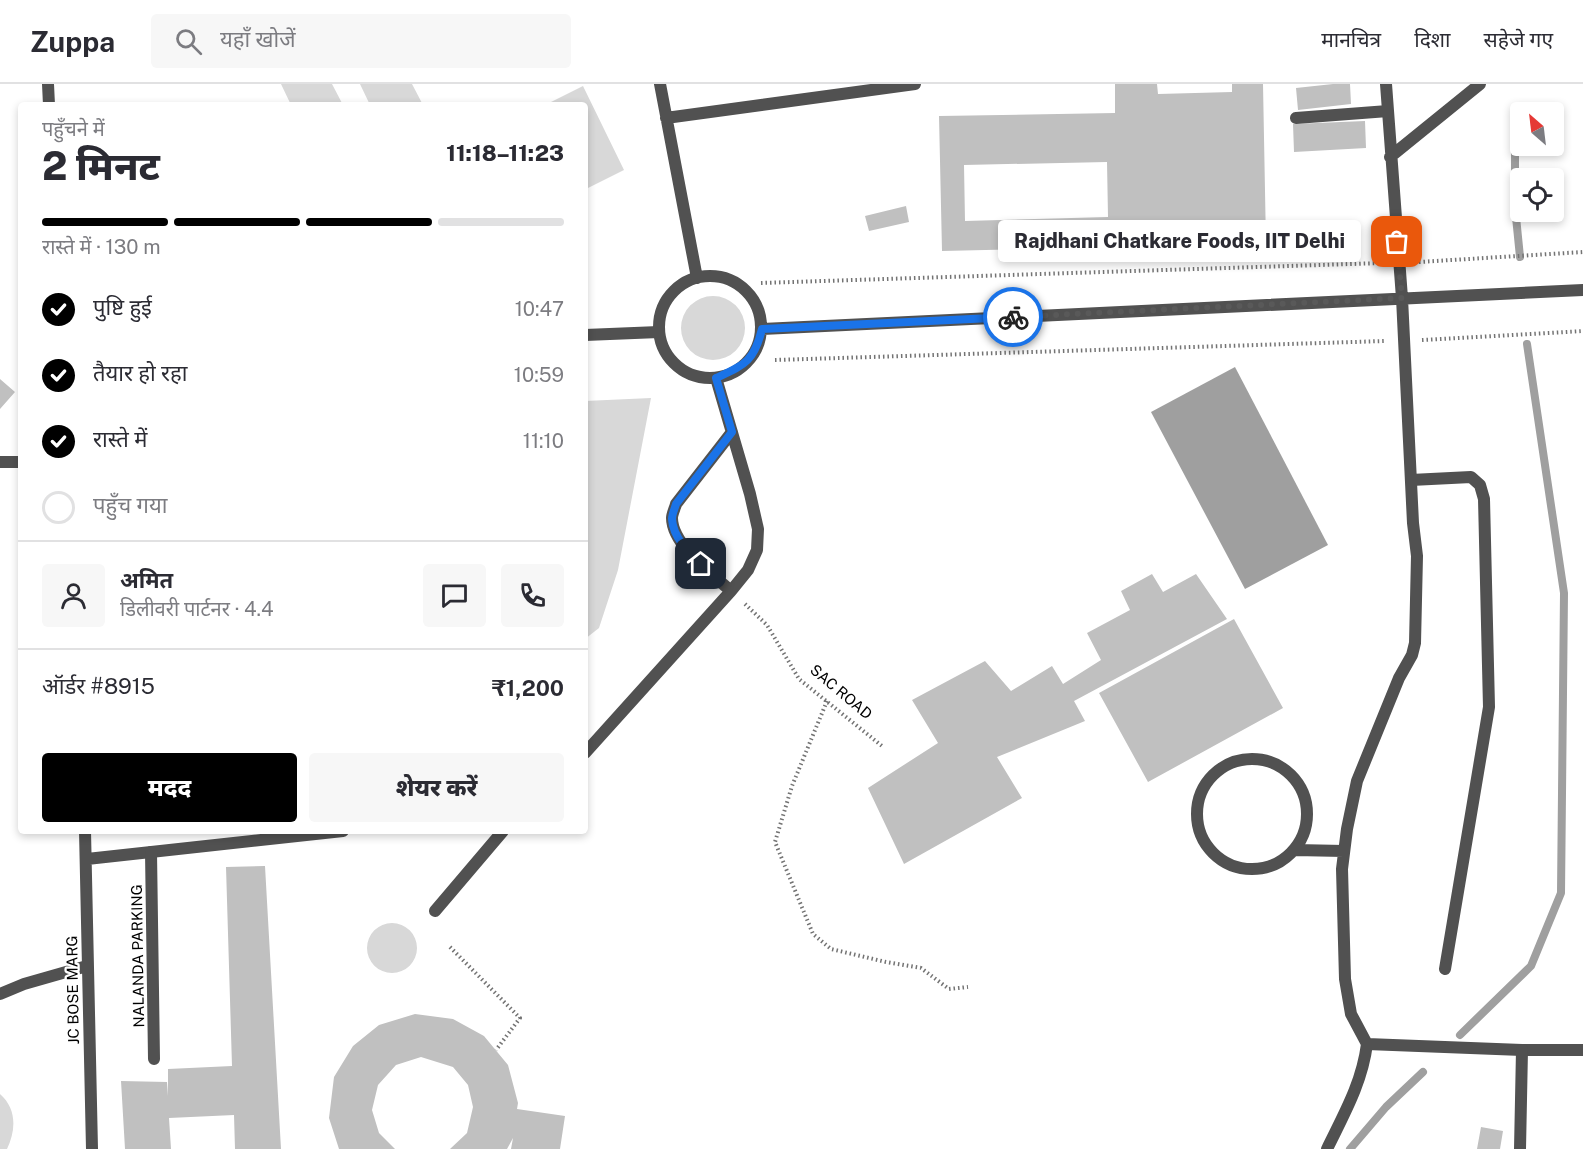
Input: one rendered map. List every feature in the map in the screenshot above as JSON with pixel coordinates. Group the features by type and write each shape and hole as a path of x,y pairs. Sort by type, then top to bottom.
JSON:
{"street":[{"path":"48,84 50,102"},
{"path":"660,84 697,278"},
{"path":"666,117 915,84"},
{"path":"1327,1149 1348,1110 1359,1082 1367,1044 1351,1014 1345,979 1342,869 1344,851 1357,781 1399,678 1412,655 1415,643 1417,556 1402,298 1386,84"},
{"path":"1390,157 1480,84"},
{"path":"1296,118 1388,111"},
{"path":"716,276 739,286 754,299 762,329 755,352 747,364 716,378 696,377 678,367 665,351 659,332 661,314 668,298 681,285 697,278 716,276"},
{"path":"762,329 1583,290"},
{"path":"588,335 659,332"},
{"path":"588,750 732,591 748,570 757,550 758,529 750,494 716,378"},
{"path":"732,432 676,504 672,518 686,550 732,591"},
{"path":"0,462 18,462"},
{"path":"1411,480 1471,477 1480,485 1484,499 1489,706 1445,969"},
{"path":"1295,850 1305,833 1308,815 1305,796 1296,779 1281,766 1264,759 1245,759 1226,765 1211,776 1201,791 1196,808 1197,826 1204,842 1215,856 1230,865 1247,870 1265,868 1281,862 1295,850 1344,851"},
{"name":"JC BOSE MARG","path":"85,834 92,1149"},
{"path":"87,859 316,834"},
{"path":"435,911 500,834"},
{"name":"NALANDA PARKING","path":"152,852 154,1059"},
{"path":"0,994 24,984 87,966"},
{"path":"1367,1044 1583,1050"},
{"path":"1520,1149 1522,1050"}],"path":[{"path":"761,283 1399,263 1583,252"},
{"path":"775,360 1404,340 1583,331"},
{"name":"SAC ROAD","path":"732,591 767,625 799,679 882,746"},
{"path":"827,701 792,786 775,842 813,934 831,949 921,968 949,989 968,987"},
{"path":"450,947 520,1018 496,1050"}],"shaded area":[{"path":"281,84 332,84 341,102 290,102"},
{"path":"360,84 412,84 421,102 369,102"},
{"path":"583,86 624,170 588,188 588,102 551,102"},
{"path":"713,296 731,302 739,310 745,328 739,346 731,354 713,360 695,354 687,346 681,328 687,310 695,302"},
{"path":"1235,367 1328,545 1245,589 1151,412"},
{"path":"651,398 618,570 599,628 588,637 588,401"},
{"path":"397,923 410,930 416,938 416,958 410,966 402,972 387,973 374,966 368,958 367,943 374,930 382,924"},
{"path":"0,1094 10,1106 13,1120 12,1134 7,1149 0,1149"}],"building":[{"path":"1115,84 1157,84 1158,94 1232,92 1232,84 1263,84 1266,244 942,251 939,116 1115,113","holes":["1107,162 1108,217 965,221 964,165"]},
{"path":"1350,84 1351,104 1298,110 1296,88"},
{"path":"1365,121 1366,148 1294,152 1293,124"},
{"path":"906,206 909,222 869,231 865,216"},
{"path":"0,379 15,392 0,409"},
{"path":"1152,574 1163,592 1196,574 1227,619 1074,701 1085,721 997,757 1022,798 904,864 868,788 938,743 912,700 985,661 1011,691 1052,666 1063,684 1101,660 1087,633 1130,610 1121,591"},
{"path":"1234,619 1283,708 1148,782 1099,693"},
{"path":"265,866 281,1149 235,1149 234,1115 169,1118 171,1149 125,1149 121,1081 167,1082 168,1096 168,1069 232,1066 226,867"},
{"path":"415,1014 453,1019 484,1036 508,1065 518,1103 517,1109 565,1116 560,1149 511,1149 513,1138 507,1149 450,1149 467,1133 473,1107 468,1085 453,1067 421,1057 396,1065 378,1085 372,1110 379,1133 395,1149 339,1149 329,1118 334,1077 353,1046 379,1025"},
{"path":"1481,1127 1503,1131 1500,1149 1477,1149"}],"waterway":[{"path":"1515,156 1515,207 1520,257"},
{"path":"1460,1035 1531,966 1561,893 1564,593 1527,344"},
{"path":"1350,1149 1386,1107 1423,1072"}],"way so far":[{"path":"1013,317 1402,298 1397,242"}],"place":[{"name":"Rajdhani Chatkare Foods, IIT Delhi","path":"1397,242"}],"route":[{"path":"701,564 686,550 672,518 676,504 732,432 716,378 747,364 755,352 762,329 1013,317"}]}
